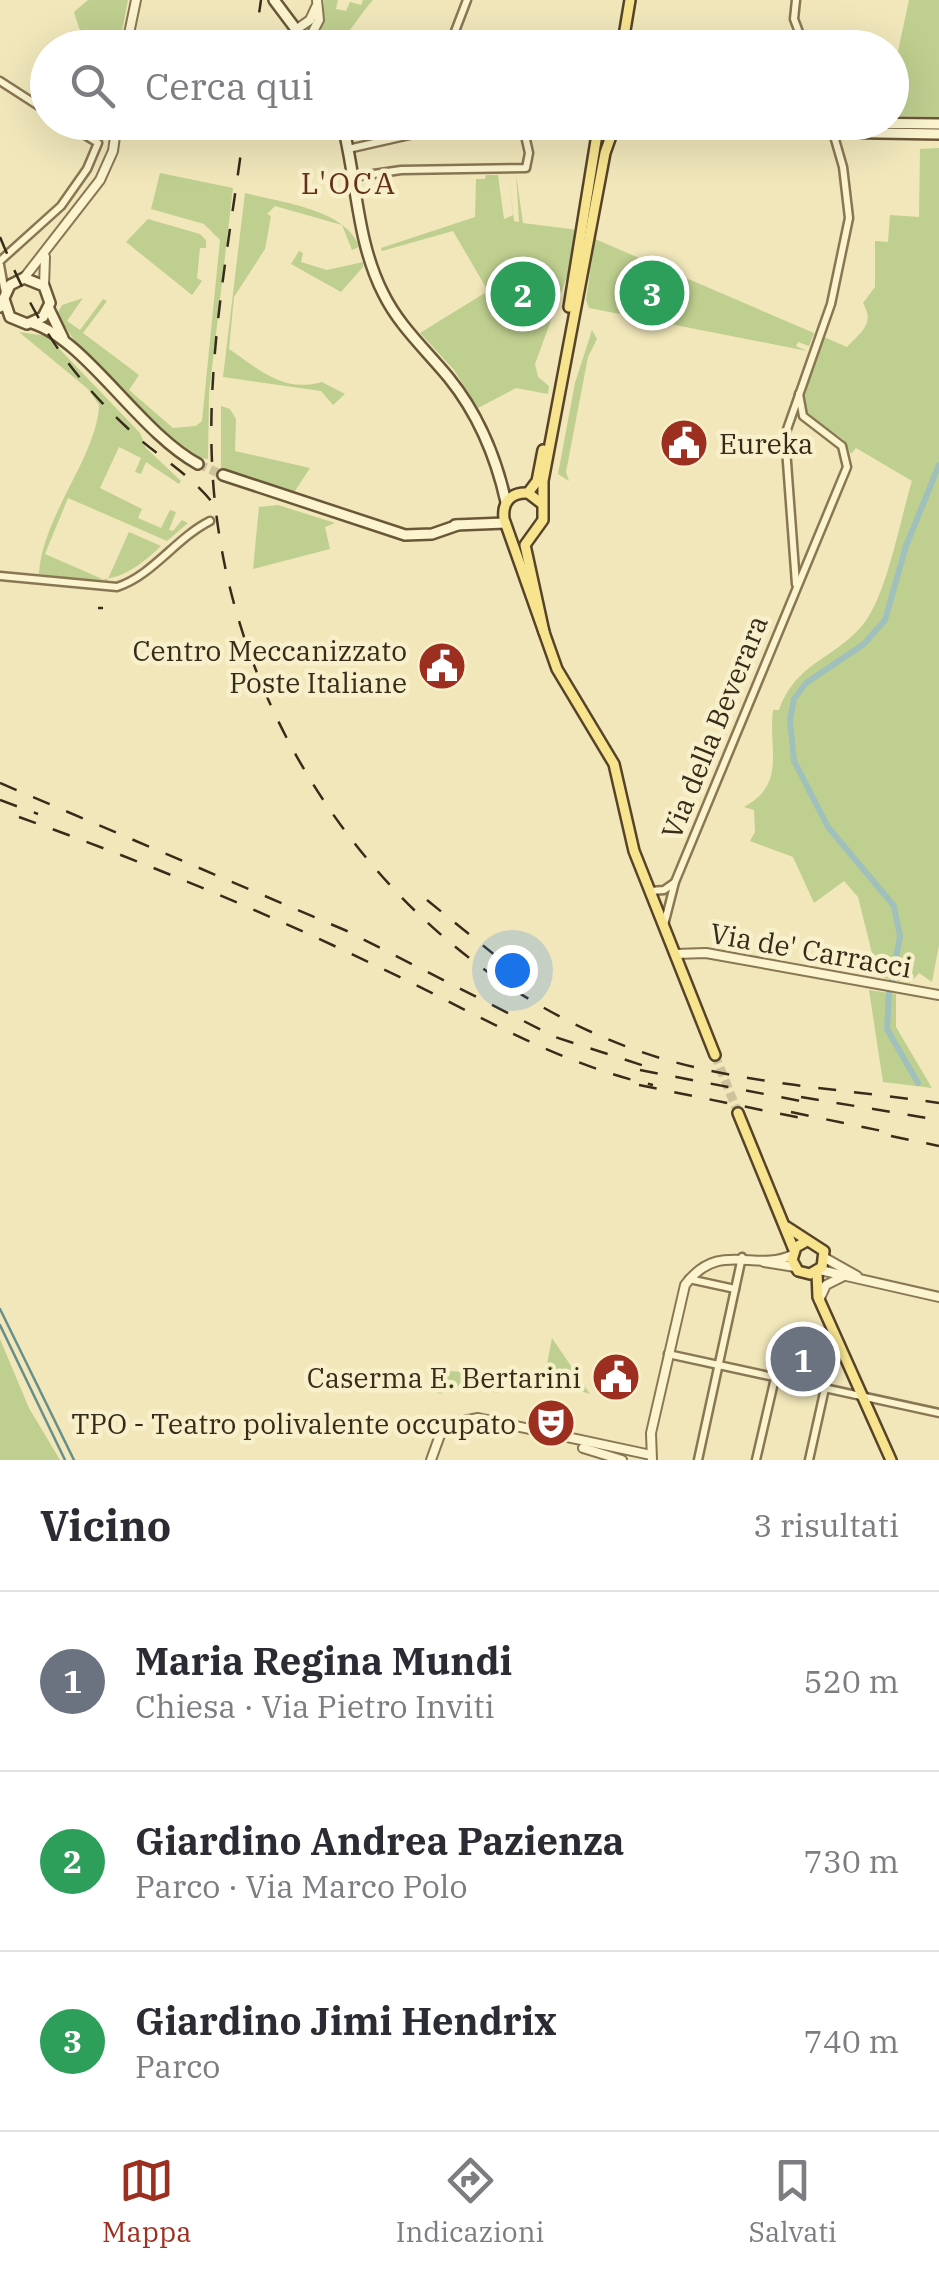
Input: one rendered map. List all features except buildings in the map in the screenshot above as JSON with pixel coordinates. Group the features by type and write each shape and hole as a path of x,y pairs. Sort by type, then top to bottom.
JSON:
{"main road":[{"path":"274,0 297,28"},
{"path":"624,30 630,0"},
{"path":"909,125 939,124"},
{"path":"909,132 939,134"},
{"path":"346,140 358,215 382,293 406,329 460,394 488,442 500,476 508,526 526,588 557,669 614,764 631,840 715,1056"},
{"path":"479,521 538,479 599,140"},
{"path":"544,632 525,554 532,532 543,520 542,503 610,140"},
{"path":"14,320 3,300 22,279 44,286 48,309 64,341"},
{"path":"32,323 48,309"},
{"path":"0,322 32,323 64,341 163,442 198,464"},
{"path":"223,476 393,531 479,521 532,532"},
{"path":"500,476 542,503"},
{"path":"738,1113 799,1270 818,1298 891,1460"},
{"path":"781,1221 806,1242 820,1246 825,1258 818,1271 818,1298"},
{"path":"793,1252 806,1242"},
{"path":"799,1270 818,1271"}],"street":[{"path":"130,30 136,0"},
{"path":"455,30 466,0"},
{"path":"796,0 794,19 798,30"},
{"path":"297,28 311,18 317,1"},
{"path":"315,30 319,20 317,1"},
{"path":"0,81 30,100"},
{"path":"3,300 1,265 7,250 37,231 84,174 98,143 93,140"},
{"path":"1,265 22,279 46,253 105,172 113,140"},
{"path":"348,149 388,140"},
{"path":"352,178 395,170 526,168 529,156 526,140"},
{"name":"Via della Beverara","path":"795,590 796,546 784,452 787,426 831,304 848,227 848,196 834,140"},
{"path":"37,231 56,241"},
{"path":"44,286 46,253"},
{"path":"787,426 794,420 807,422 799,394"},
{"name":"Via della Beverara","path":"664,927 675,882 848,462 842,446 807,422"},
{"path":"0,576 117,586 134,580 182,537 210,521"},
{"path":"796,546 812,550"},
{"name":"Via della Beverara","path":"650,891 664,890 675,882"},
{"name":"Via de' Carracci","path":"675,954 702,952 939,995"},
{"path":"645,1456 681,1296 690,1279 717,1261 780,1260 793,1252"},
{"path":"698,1460 742,1258"},
{"path":"756,1258 799,1270"},
{"path":"825,1258 852,1276"},
{"path":"818,1271 939,1297"},
{"path":"818,1298 826,1284 852,1276"},
{"path":"690,1279 736,1289"},
{"path":"668,1354 939,1413"},
{"path":"756,1460 775,1378"},
{"path":"809,1460 825,1388"},
{"path":"433,1460 440,1435 472,1418 662,1460"},
{"path":"433,1460 443,1438 472,1422 614,1459"}],"green space":[{"path":"88,0 128,0 122,30 80,30 74,12"},
{"path":"324,0 338,0 336,9 346,11 350,2 361,5 363,0 373,0 350,30 321,30"},
{"path":"909,0 939,0 939,117 909,116 909,30 903,30"},
{"path":"939,148 939,945 932,982 919,973 910,983 878,977 858,897 844,881 814,903 793,857 750,841 755,832 754,810 744,807 766,788 771,776 773,710 779,710 796,680 865,622 893,554 912,481 856,448 851,454 844,440 807,415 803,397 824,337 847,347 865,327 868,316 863,303 875,287 875,241 888,242 890,215 919,217 920,149"},
{"path":"160,173 233,188 209,394 208,459 189,453 146,422 103,376 57,314 62,305 83,298 67,321 80,330 103,299 107,301 83,333 139,375 129,390 173,428 196,426 202,421 220,240 204,224 151,209"},
{"path":"516,174 523,223 578,230 572,263 535,364 538,377 549,386 548,394 516,388 478,408 454,370 420,333 488,291 453,231 382,251 381,248 475,217 476,179 485,179 486,175 498,175 504,219 513,215 509,176 514,221 519,222"},
{"path":"245,193 327,216 341,224 352,234 359,247 352,250 342,225 275,206 267,214 271,216 265,249 234,297 229,349 272,378 295,384 322,382 345,394 333,405 321,391 223,377"},
{"path":"148,219 200,234 206,240 206,248 200,248 197,278 202,281 192,295 126,242"},
{"path":"595,239 814,333 809,346 798,342 796,346 807,351 589,308 586,300"},
{"path":"299,251 303,253 301,262 327,270 363,262 363,267 341,292 291,264"},
{"path":"592,330 597,339 588,357 566,472 569,481 558,474 575,383"},
{"path":"19,332 47,336 140,433 146,448 181,481 179,484 146,462 141,474 135,472 141,458 119,447 100,488 142,509 138,518 161,528 170,510 176,512 169,530 173,531 182,520 188,523 167,541 68,498 45,554 103,579 39,574 49,530 89,445 99,405 88,389"},
{"path":"221,406 230,409 236,419 235,451 310,468 293,494 221,470"},
{"path":"278,505 335,523 325,527 330,549 253,569 259,507"},
{"path":"129,532 161,546 131,570 108,578"},
{"path":"869,990 896,994 896,1027 932,1088 883,1082"},
{"path":"552,1338 590,1394 544,1380"},
{"path":"0,1339 29,1408 60,1460 0,1460"},
{"path":"450,1371 503,1375 499,1393 459,1386 440,1394 432,1391"}],"waterway":[{"path":"892,980 900,936 894,906 828,827 794,761 790,720 794,699 806,683 864,644 885,620 906,546 939,465"},
{"path":"889,993 887,1029 918,1083"},
{"path":"0,1309 74,1460"},
{"path":"0,1325 65,1460"}],"tunnel":[{"path":"198,464 223,475"},
{"path":"715,1055 738,1113"}],"railway":[{"path":"257,30 261,0"},
{"path":"242,140 213,377 212,462 223,557 248,648 286,736 336,818 396,892 467,956 546,1009 633,1049 707,1070 784,1084 939,1103"},
{"path":"0,237 40,320 71,367 110,411 215,506"},
{"path":"98,608 103,608"},
{"path":"0,783 347,931 555,1037 654,1069"},
{"path":"0,800 38,814"},
{"path":"19,817 248,907 548,1050 653,1085"},
{"path":"427,900 528,982"},
{"path":"640,1070 811,1103"},
{"path":"639,1085 801,1118"},
{"path":"801,1097 939,1120"},
{"path":"791,1112 882,1131"},
{"path":"891,1136 939,1146"}],"place":[{"name":"Giardino Jimi Hendrix","path":"652,293"},
{"name":"Giardino Andrea Pazienza","path":"523,294"},
{"name":"Eureka","path":"684,443"},
{"name":"Centro Meccanizzato Poste Italiane","path":"442,666"},
{"name":"Maria Regina Mundi","path":"803,1359"},
{"name":"Caserma E. Bertarini","path":"616,1377"},
{"name":"TPO - Teatro polivalente occupato","path":"551,1423"}],"district":[{"name":"L'OCA","path":"349,182"}]}
